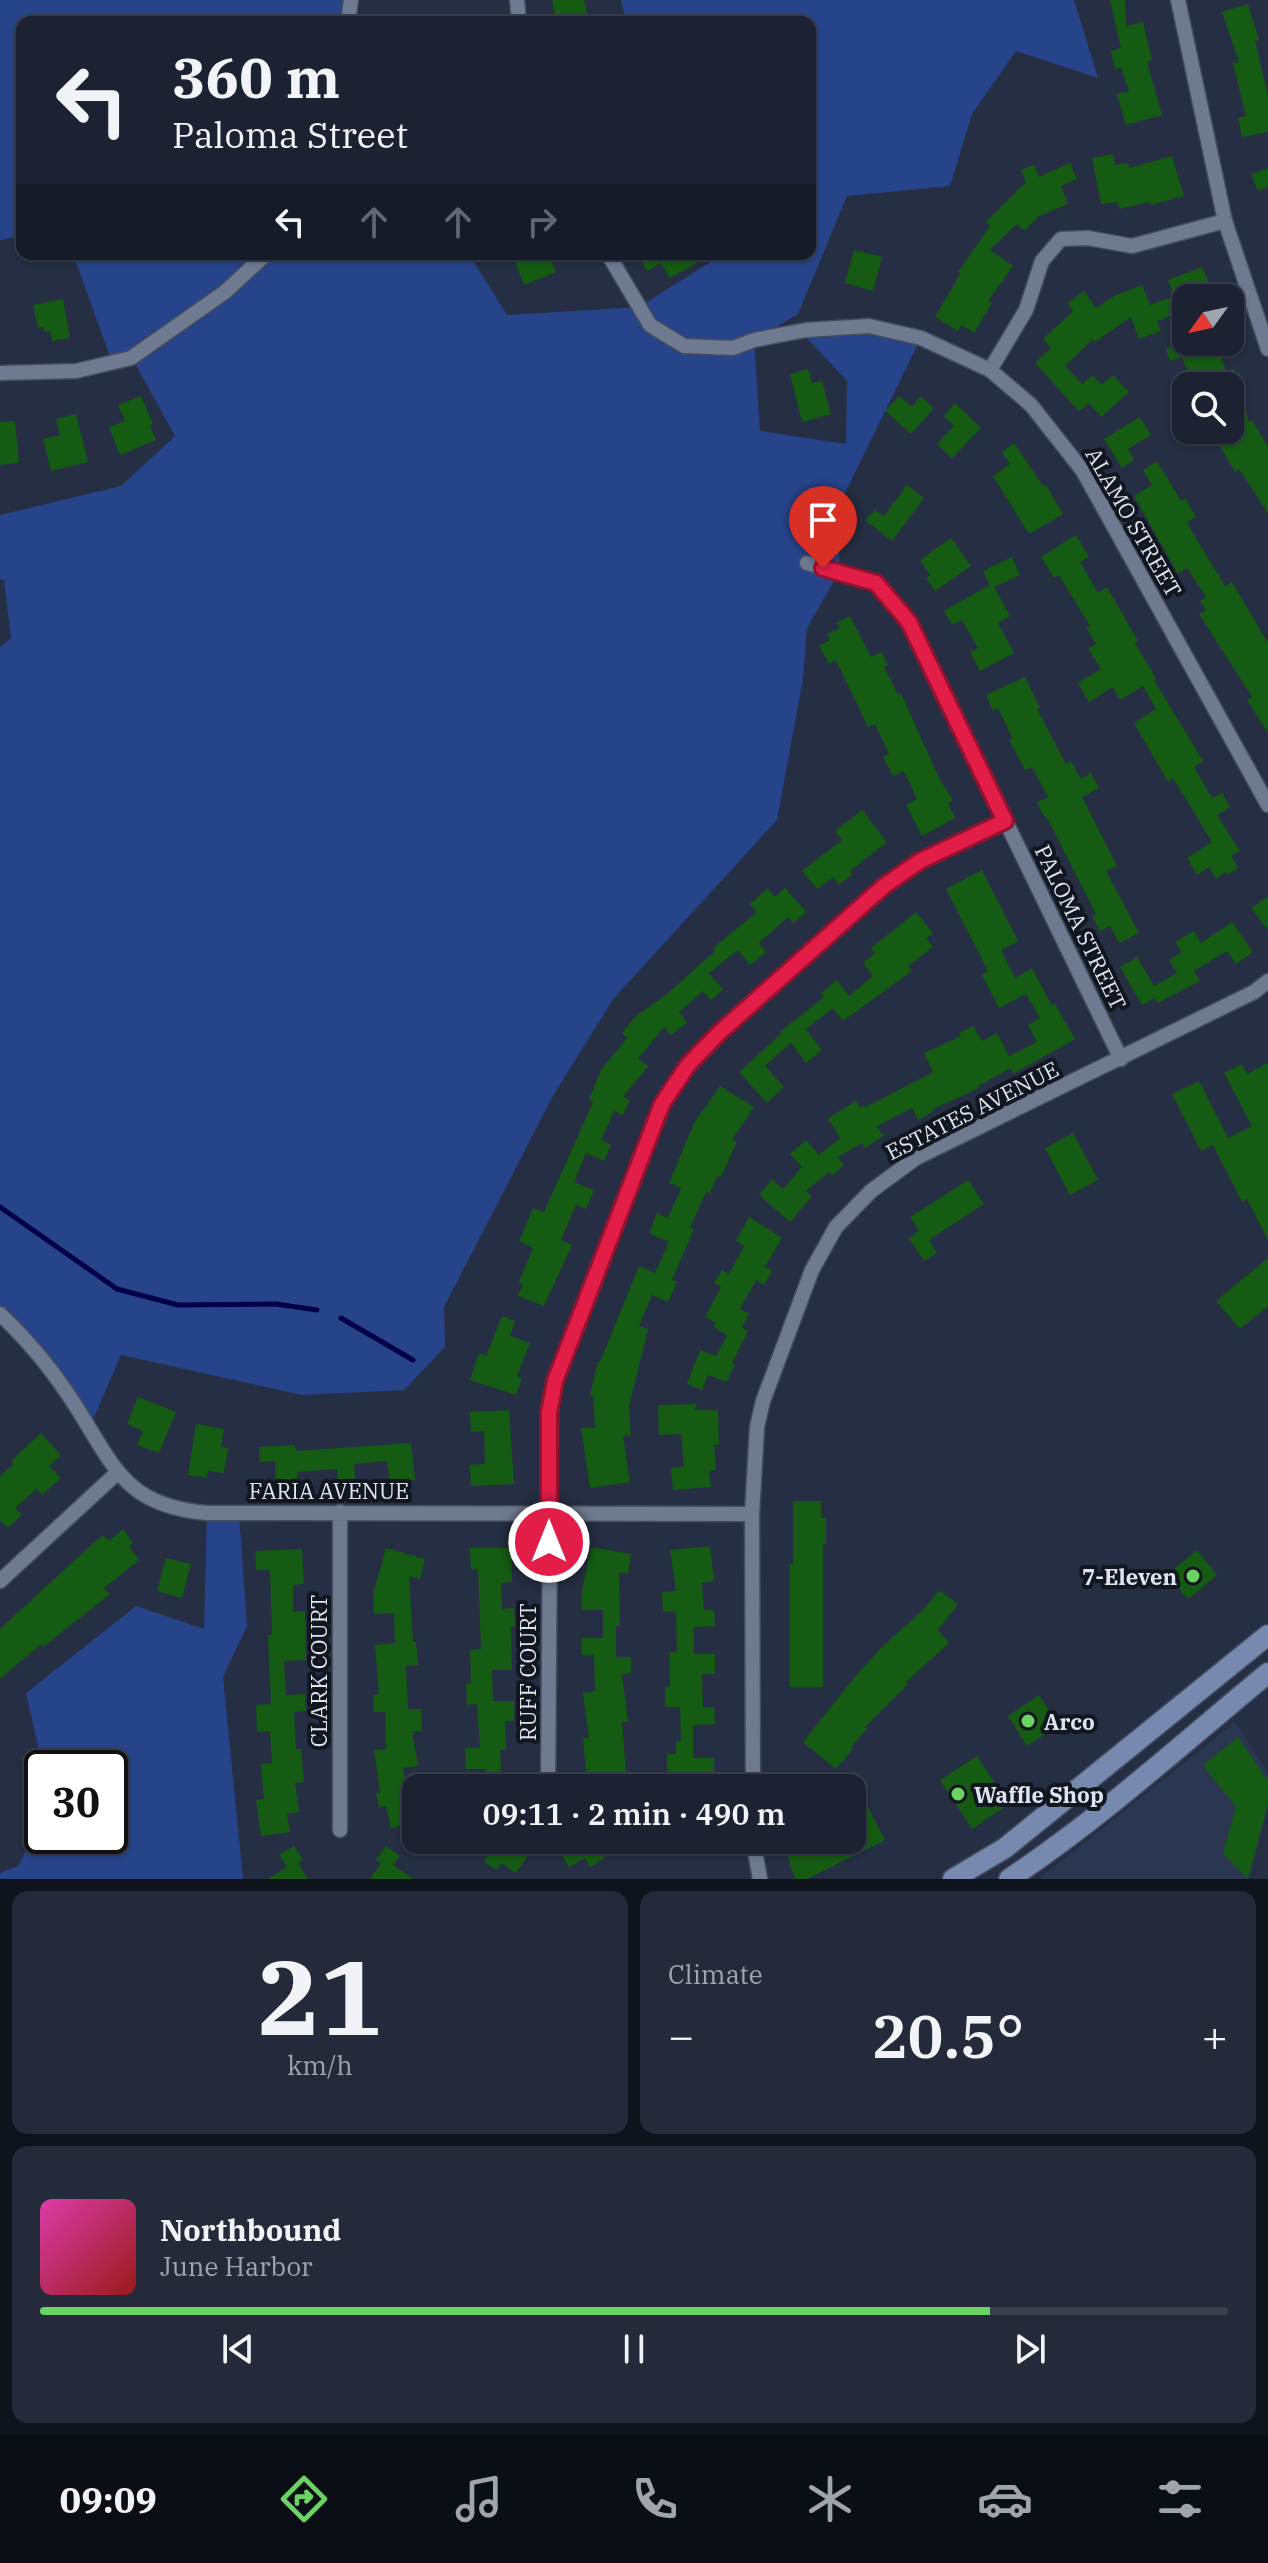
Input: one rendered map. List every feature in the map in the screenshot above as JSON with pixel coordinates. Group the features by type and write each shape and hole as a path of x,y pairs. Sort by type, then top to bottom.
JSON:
{"main road":[{"path":"953,1879 1005,1848 1268,1635"},
{"path":"1009,1879 1109,1804 1268,1673"}],"street":[{"path":"1178,0 1225,221 1268,349"},
{"path":"990,370 1026,310 1042,261 1061,239 1088,238 1132,246 1225,221"},
{"path":"0,373 76,371 131,358 225,292 260,260"},
{"name":"ALAMO STREET","path":"612,260 650,325 684,346 733,348 754,340 806,330 869,326 921,338 990,370 1031,405 1083,471 1268,805"},
{"name":"PALOMA STREET","path":"807,563 876,583 909,622 1121,1059"},
{"name":"RUFF COURT","path":"548,1774 549,1413 555,1381 662,1104 688,1065 719,1033 884,886 920,861 1005,821"},
{"name":"ESTATES AVENUE","path":"753,1774 752,1514 757,1427 763,1401 812,1270 836,1227 871,1191 916,1158 1121,1059 1254,992 1268,981"},
{"name":"FARIA AVENUE","path":"0,1314 47,1364 117,1473 149,1498 174,1509 752,1514"},
{"path":"0,1581 117,1473"},
{"name":"CLARK COURT","path":"340,1512 340,1830"},
{"path":"756,1854 760,1879"}],"shaded area":[{"path":"0,0 351,0 349,16 16,16 16,237 0,240"},
{"path":"621,0 1074,0 1098,78 1016,51 972,114 950,186 847,196 798,314 754,340 760,431 846,444 847,381 806,337 869,326 921,338 840,503 839,572 807,628 803,679 777,820 614,998 554,1094 444,1307 445,1347 404,1390 302,1395 121,1355 89,1429 0,1314 0,647 11,638 4,580 0,579 0,515 121,486 175,436 132,358 112,362 75,260 473,260 507,315 639,307 713,260 816,260 816,16 625,16"},
{"path":"239,1512 247,1626 223,1677 243,1879 0,1879 0,1873 18,1866 24,1854 128,1854 128,1750 39,1750 26,1693 136,1606 204,1629 207,1513"},
{"path":"1235,1722 1268,1773 1268,1807 1249,1879 1039,1879"}],"building":[{"path":"552,0 584,0 587,14 555,16"},
{"path":"1110,0 1125,0 1126,26 1143,22 1152,60 1147,62 1162,115 1126,125 1117,94 1129,91 1121,67 1115,69 1111,51 1121,48"},
{"path":"1248,4 1259,40 1255,41 1268,96 1268,132 1242,137 1238,118 1246,116 1233,63 1239,62 1222,12"},
{"path":"1113,154 1115,165 1128,163 1129,168 1172,156 1184,196 1119,209 1118,202 1101,204 1092,158"},
{"path":"1070,163 1077,179 1061,186 1068,204 1039,216 1024,231 1017,224 990,250 1013,266 988,301 992,303 974,333 962,325 958,331 935,317 960,274 958,272 990,226 986,222 1026,182 1021,170 1034,165 1039,177"},
{"path":"1268,168 1268,187 1258,191 1251,174"},
{"path":"854,250 882,257 873,291 845,283"},
{"path":"514,260 551,260 556,272 524,285"},
{"path":"641,260 702,260 670,278 661,263 647,271"},
{"path":"1202,267 1209,284 1172,284 1172,291 1168,280"},
{"path":"1142,285 1150,305 1172,297 1171,316 1157,321 1161,331 1139,339 1131,317 1095,342 1093,339 1065,366 1082,384 1093,375 1101,385 1113,375 1129,392 1101,417 1089,403 1079,411 1035,363 1051,348 1043,339 1073,311 1068,303 1084,291 1096,308 1114,296"},
{"path":"63,299 70,338 52,341 50,331 38,328 33,305"},
{"path":"1172,347 1172,356 1220,356 1227,372 1187,372 1182,357 1170,361 1166,349"},
{"path":"808,369 812,383 822,381 831,414 802,422 790,374"},
{"path":"141,396 156,440 120,455 109,427 125,421 118,405"},
{"path":"899,396 912,407 921,396 934,408 911,434 885,411"},
{"path":"955,403 981,428 952,458 937,444 954,426 944,416"},
{"path":"1244,404 1249,422 1252,420 1268,447 1268,513 1239,469 1235,472 1219,444 1244,444"},
{"path":"76,414 88,462 51,471 43,439 60,435 56,419"},
{"path":"1140,417 1151,435 1128,449 1134,460 1122,468 1104,439"},
{"path":"15,421 19,463 0,465 0,422"},
{"path":"1014,443 1043,486 1046,485 1063,514 1029,534 993,476 1010,464 1002,452"},
{"path":"1157,461 1181,501 1185,498 1196,517 1187,522 1225,586 1232,582 1268,643 1268,733 1247,700 1252,697 1199,614 1206,610 1200,601 1206,597 1187,568 1178,574 1134,496 1152,485 1143,470"},
{"path":"907,485 924,498 892,541 865,520 875,510 884,516"},
{"path":"1076,535 1089,557 1080,562 1098,593 1107,587 1138,641 1135,643 1156,678 1154,680 1203,761 1194,767 1212,798 1222,793 1230,807 1217,815 1240,851 1231,856 1238,868 1227,875 1225,872 1216,879 1209,867 1197,875 1187,858 1212,842 1173,778 1168,782 1134,723 1156,709 1143,686 1120,700 1113,687 1089,702 1078,683 1101,669 1088,648 1096,644 1086,628 1090,626 1059,575 1054,578 1041,557"},
{"path":"951,538 971,566 935,591 926,578 930,575 920,560"},
{"path":"1012,557 1020,575 994,587 1010,616 998,623 1014,653 980,671 970,652 978,648 962,620 952,625 944,611 990,585 983,571"},
{"path":"850,616 871,657 881,652 888,665 884,667 898,695 901,693 939,778 953,800 948,803 955,818 922,836 906,805 917,799 904,771 893,776 883,757 889,754 875,724 868,727 836,660 829,664 819,646 830,640 827,634 840,628 837,623"},
{"path":"1025,677 1040,708 1037,709 1066,764 1071,761 1081,779 1091,773 1099,788 1082,797 1117,866 1106,871 1139,933 1119,943 1110,926 1100,931 1092,916 1096,914 1037,802 1048,797 1032,767 1025,770 1009,740 1012,738 998,708 993,711 986,695"},
{"path":"862,810 887,842 850,871 852,875 839,885 833,877 817,889 802,871 842,840 835,831"},
{"path":"982,870 1018,941 1001,950 1015,978 1032,968 1052,1006 1055,1004 1075,1039 1013,1074 1011,1068 918,1120 912,1108 877,1126 883,1136 865,1148 862,1143 838,1157 844,1165 832,1176 829,1172 806,1191 812,1196 790,1222 759,1195 772,1179 783,1189 802,1167 790,1154 806,1140 819,1155 840,1138 828,1118 856,1101 860,1108 866,1107 933,1072 924,1053 961,1036 959,1033 973,1026 982,1041 997,1033 1009,1056 1037,1042 1028,1025 1040,1018 1026,994 999,1008 982,975 988,971 946,889"},
{"path":"768,888 775,897 785,888 806,912 793,923 788,917 759,943 766,952 750,965 738,950 709,973 723,989 711,1000 703,991 679,1012 687,1023 671,1035 664,1027 638,1059 648,1066 623,1097 630,1100 623,1115 614,1111 601,1140 611,1145 604,1161 586,1153 574,1182 594,1190 586,1209 576,1205 561,1240 572,1245 544,1306 518,1296 523,1284 519,1282 533,1248 519,1241 533,1208 544,1212 593,1102 589,1100 601,1070 627,1038 622,1033 636,1016 666,995 715,951 713,948 757,912 750,904"},
{"path":"1268,896 1268,930 1251,908"},
{"path":"916,912 933,933 926,939 933,947 908,966 912,971 843,1021 833,1008 806,1029 822,1050 806,1063 791,1043 765,1066 784,1087 767,1103 739,1072 781,1031 824,997 821,993 837,980 849,996 873,976 863,963 875,953 871,948"},
{"path":"1232,922 1253,952 1236,964 1227,951 1194,971 1200,981 1158,1003 1155,998 1142,1005 1120,967 1137,957 1154,986 1177,973 1169,960 1182,952 1175,942 1194,931 1201,943"},
{"path":"1268,1063 1268,1240 1247,1199 1242,1202 1213,1145 1201,1151 1172,1094 1199,1081 1228,1138 1252,1126 1224,1073 1242,1064 1247,1074"},
{"path":"720,1086 754,1107 732,1140 737,1142 721,1177 717,1176 710,1193 706,1192 690,1228 694,1229 672,1280 677,1282 668,1302 652,1295 639,1326 648,1329 629,1406 631,1435 623,1436 630,1482 590,1488 581,1428 595,1428 593,1396 590,1395 598,1361 639,1266 655,1273 669,1242 649,1233 657,1213 668,1218 681,1188 669,1183 694,1123"},
{"path":"1073,1133 1098,1180 1070,1195 1045,1148"},
{"path":"968,1180 984,1204 929,1240 937,1253 924,1261 909,1238 919,1231 910,1217"},
{"path":"749,1217 782,1238 765,1267 772,1271 764,1285 756,1280 740,1309 749,1314 742,1327 748,1331 732,1363 735,1364 727,1382 708,1375 702,1390 687,1384 700,1350 716,1356 727,1335 705,1317 721,1287 714,1283 722,1270 729,1274 744,1246 736,1241"},
{"path":"1268,1258 1268,1306 1240,1329 1216,1301"},
{"path":"502,1316 515,1321 510,1336 530,1343 517,1376 522,1378 516,1395 470,1380 479,1353 486,1356"},
{"path":"138,1397 176,1412 159,1453 137,1445 143,1431 127,1424"},
{"path":"697,1404 694,1410 718,1410 719,1445 714,1445 716,1470 709,1471 711,1487 673,1490 671,1468 684,1467 681,1434 659,1435 658,1405"},
{"path":"509,1410 514,1484 471,1486 470,1465 485,1464 484,1431 471,1432 470,1412"},
{"path":"196,1424 224,1429 221,1447 228,1448 224,1473 208,1471 207,1478 188,1475"},
{"path":"41,1433 61,1455 49,1466 61,1478 42,1495 37,1489 15,1508 22,1515 8,1528 0,1520 0,1476"},
{"path":"411,1443 415,1480 390,1483 387,1461 354,1464 355,1481 338,1482 337,1469 297,1472 298,1482 276,1483 275,1461 260,1462 259,1447 295,1445 296,1451"},
{"path":"793,1501 821,1501 821,1518 826,1518 826,1544 823,1544 823,1687 790,1687"},
{"path":"123,1529 133,1543 129,1547 139,1560 104,1588 110,1594 43,1647 41,1644 0,1679 0,1629 103,1535 109,1541"},
{"path":"710,1546 714,1581 702,1583 704,1610 714,1610 715,1626 694,1627 694,1654 715,1654 715,1674 702,1674 703,1707 714,1707 715,1724 693,1725 693,1758 714,1758 714,1774 667,1774 667,1754 676,1754 676,1741 681,1741 680,1707 665,1707 665,1687 670,1687 670,1652 677,1652 676,1611 663,1612 662,1592 676,1591 670,1550"},
{"path":"591,1547 631,1554 628,1574 619,1572 620,1626 616,1626 616,1657 631,1657 631,1673 622,1674 628,1722 622,1722 626,1774 586,1773 583,1738 589,1738 583,1693 595,1691 594,1655 582,1655 582,1638 603,1638 603,1610 582,1610 582,1590"},
{"path":"386,1548 425,1559 420,1579 409,1576 413,1642 416,1642 418,1665 406,1666 408,1709 421,1709 422,1731 412,1731 418,1766 403,1768 402,1826 391,1828 386,1806 379,1807 376,1793 380,1792 374,1750 386,1749 385,1712 373,1712 373,1695 379,1694 375,1645 395,1643 394,1613 374,1614 373,1594"},
{"path":"470,1548 511,1548 512,1582 501,1583 502,1609 514,1608 515,1626 511,1626 512,1670 492,1670 493,1701 514,1701 514,1721 505,1721 506,1750 500,1750 501,1774 486,1774 486,1769 466,1769 465,1748 480,1748 477,1704 467,1705 466,1684 471,1684 470,1650 481,1649 478,1569 471,1569"},
{"path":"302,1549 304,1584 293,1585 293,1612 305,1611 306,1660 284,1661 286,1695 305,1694 306,1711 294,1712 296,1749 301,1749 304,1782 295,1783 299,1812 287,1814 290,1832 261,1836 256,1800 264,1799 261,1764 272,1763 270,1731 257,1732 256,1705 271,1704 268,1635 272,1635 270,1570 256,1570 255,1551"},
{"path":"1197,1550 1217,1575 1188,1599 1167,1575"},
{"path":"166,1558 191,1564 182,1598 157,1591"},
{"path":"939,1590 958,1604 938,1630 949,1643 906,1682 908,1684 865,1727 867,1729 836,1769 803,1742 858,1673 925,1608"},
{"path":"1039,1695 1059,1725 1027,1746 1008,1716"},
{"path":"1238,1737 1268,1781 1268,1803 1248,1879 1223,1853 1236,1807 1203,1765"},
{"path":"977,1756 1009,1804 972,1829 940,1780"},
{"path":"866,1806 885,1840 866,1850"},
{"path":"294,1846 303,1860 298,1863 308,1879 268,1879 287,1867 279,1855"},
{"path":"386,1846 400,1856 393,1865 414,1879 370,1879 381,1863 376,1860"},
{"path":"489,1854 529,1854 516,1873 501,1863 497,1870 484,1862"},
{"path":"561,1854 603,1854 605,1858 590,1867 585,1858 569,1867"},
{"path":"788,1854 857,1854 807,1879 796,1879"}],"waterway":[{"path":"0,1207 117,1289 178,1305 276,1304 317,1310"},
{"path":"341,1318 413,1360"}],"place":[{"name":"7-Eleven","path":"1193,1576"},
{"name":"Arco","path":"1028,1721"},
{"name":"Waffle Shop","path":"958,1794"}],"route":[{"path":"549,1542 549,1413 555,1381 662,1104 688,1065 719,1033 884,886 920,861 1005,821 909,622 876,583 823,568"}]}
